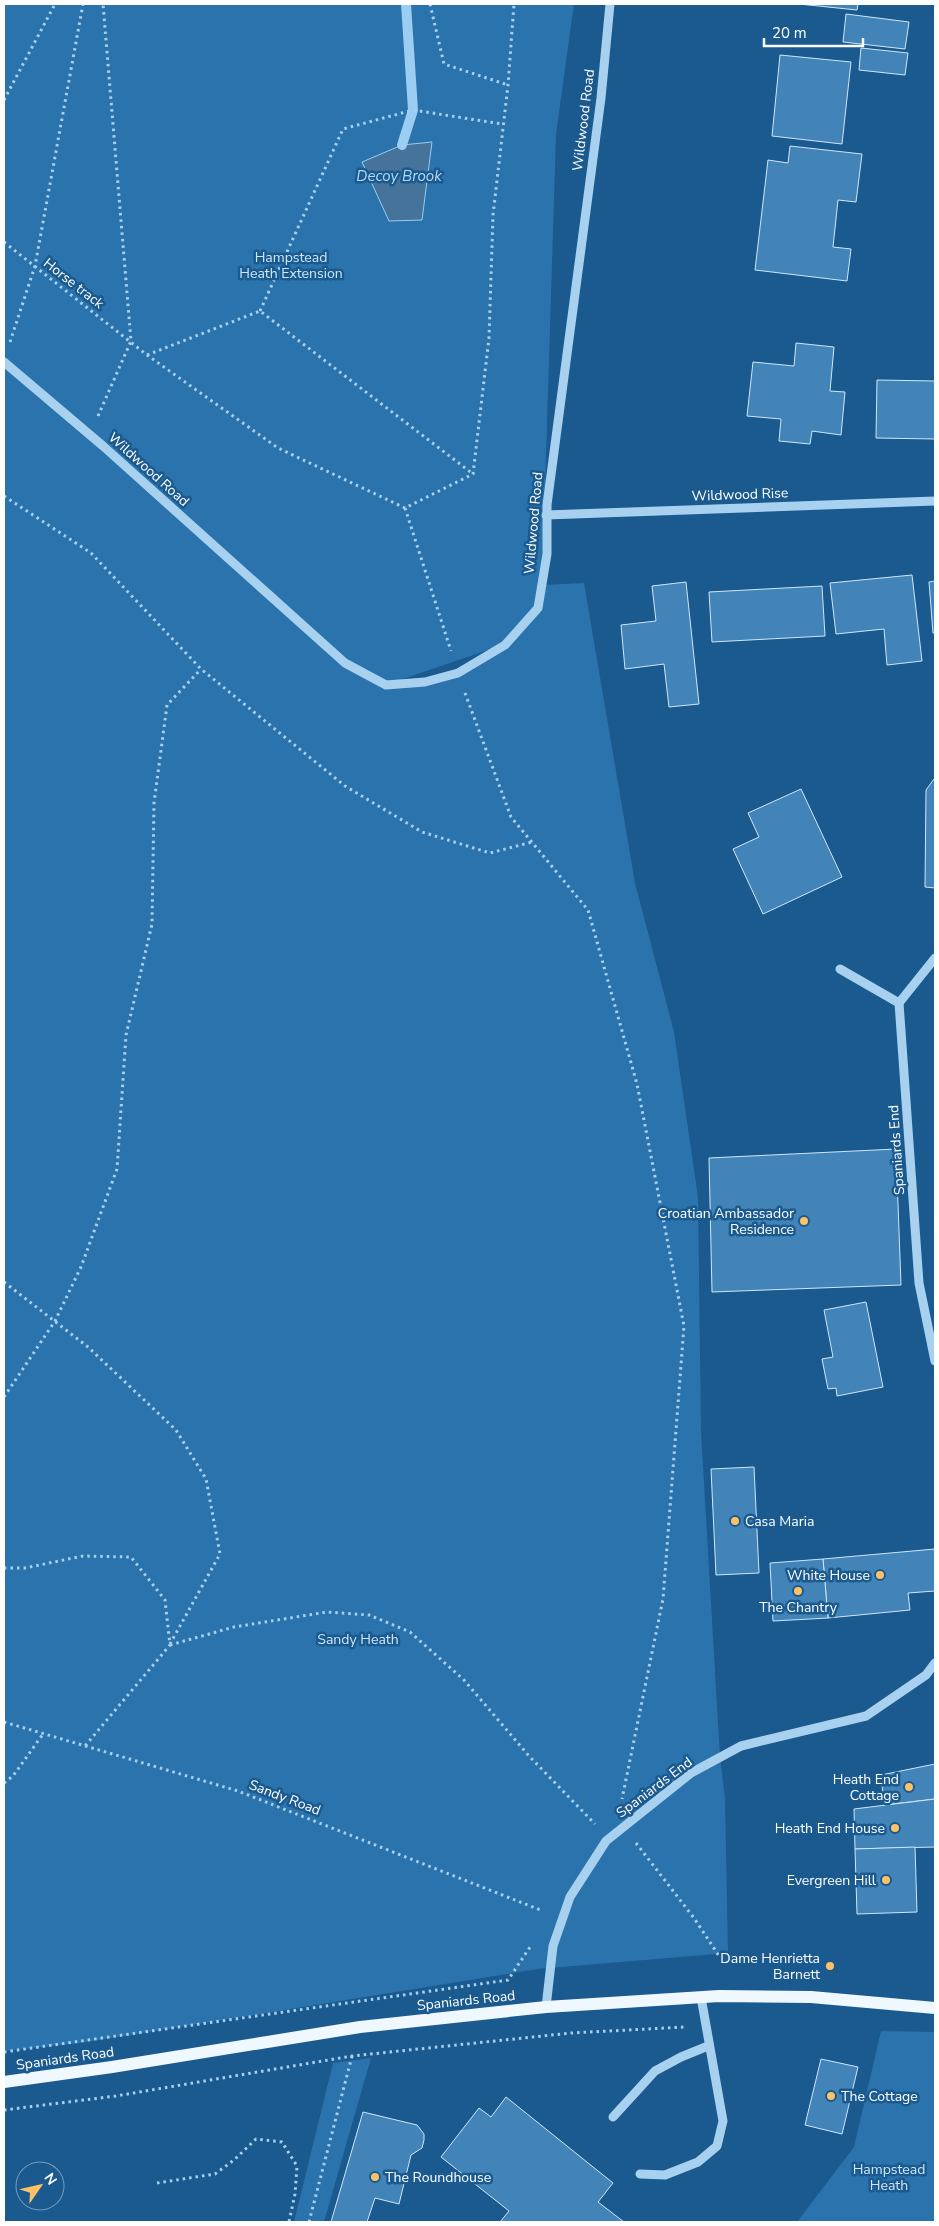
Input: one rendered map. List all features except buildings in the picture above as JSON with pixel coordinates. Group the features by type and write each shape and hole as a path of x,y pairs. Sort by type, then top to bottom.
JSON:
{"main road":[{"name":"Spaniards Road","path":"4,2082 112,2067 360,2027 546,2007 702,1997 812,1997 935,2008"}],"street":[{"name":"Wildwood Road","path":"4,362 90,435 345,663 386,685 425,682 458,673 505,645 538,608 547,554 546,515 601,98 610,4"},
{"name":"Wildwood Rise","path":"546,515 935,501"},
{"path":"840,969 899,1003 935,958"},
{"name":"Spaniards End","path":"899,1003 919,1283 935,1361"},
{"name":"Spaniards End","path":"546,2007 553,1946 570,1897 606,1841 691,1773 741,1746 866,1716 926,1675 935,1663"},
{"path":"640,2174 665,2175 698,2162 717,2146 723,2121 708,2046 702,1997"},
{"path":"613,2117 655,2072 681,2056 708,2046"}],"path":[{"path":"4,100 56,4"},
{"path":"4,362 35,266 83,4"},
{"path":"90,435 131,341 103,4"},
{"path":"430,4 444,64 508,86"},
{"path":"473,474 489,338 493,215 502,124 508,86 514,4"},
{"path":"147,355 260,310 343,129 413,110 502,124"},
{"name":"Horse track","path":"4,242 147,355 278,448 405,508"},
{"path":"260,310 473,474"},
{"path":"473,474 405,508 458,673 511,817 588,910 638,1084 684,1326 663,1599 622,1800"},
{"path":"4,496 90,552 201,669 344,786 422,832 490,853 532,842"},
{"path":"4,1397 55,1321 81,1267 117,1170 126,1035 152,924 154,803 167,705 201,669"},
{"path":"4,1282 88,1347 176,1430 206,1479 220,1554 170,1645 84,1746"},
{"path":"4,1568 25,1568 83,1556 131,1557 165,1600 170,1645"},
{"path":"170,1645 234,1627 327,1612 369,1615 410,1632 464,1680 529,1756 597,1827"},
{"name":"Sandy Road","path":"4,1722 238,1792 550,1913"},
{"path":"4,1783 13,1776 43,1734"},
{"path":"622,1828 641,1848 694,1918 723,1962"},
{"path":"4,2052 508,1980 532,1942"},
{"path":"476,1984 476,1992"},
{"path":"4,2110 116,2096 352,2056 572,2033 705,2026"},
{"path":"309,2222 352,2056"},
{"path":"157,2183 215,2174 234,2160 256,2139 282,2142 297,2166 295,2194 289,2222"}],"green space":[{"name":"Sandy Heath","path":"4,4 574,4 556,134 542,585 584,583 635,883 674,1032 698,1197 701,1431 720,1757 725,1798 728,1953 538,1969 80,2043 4,2051","holes":["494,648 458,673 391,683"]},
{"name":"Hampstead Heath","path":"881,2031 935,2032 935,2222 797,2222 854,2147"},
{"path":"371,2058 324,2222 294,2222 333,2063"}],"water":[{"name":"Decoy Brook","path":"432,142 422,220 389,221 362,162 402,145"}],"waterway":[{"name":"Decoy Brook","path":"402,145 413,110 406,4"}],"place":[{"name":"Croatian Ambassador Residence","path":"804,1221"},
{"name":"Casa Maria","path":"735,1521"},
{"name":"White House","path":"880,1575"},
{"name":"The Chantry","path":"798,1591"},
{"name":"Heath End Cottage","path":"909,1787"},
{"name":"Heath End House","path":"895,1828"},
{"name":"Evergreen Hill","path":"886,1880"},
{"name":"Dame Henrietta Barnett","path":"830,1966"},
{"name":"The Cottage","path":"831,2096"},
{"name":"The Roundhouse","path":"375,2177"}],"park label":[{"name":"Hampstead Heath Extension","path":"291,266"}]}
